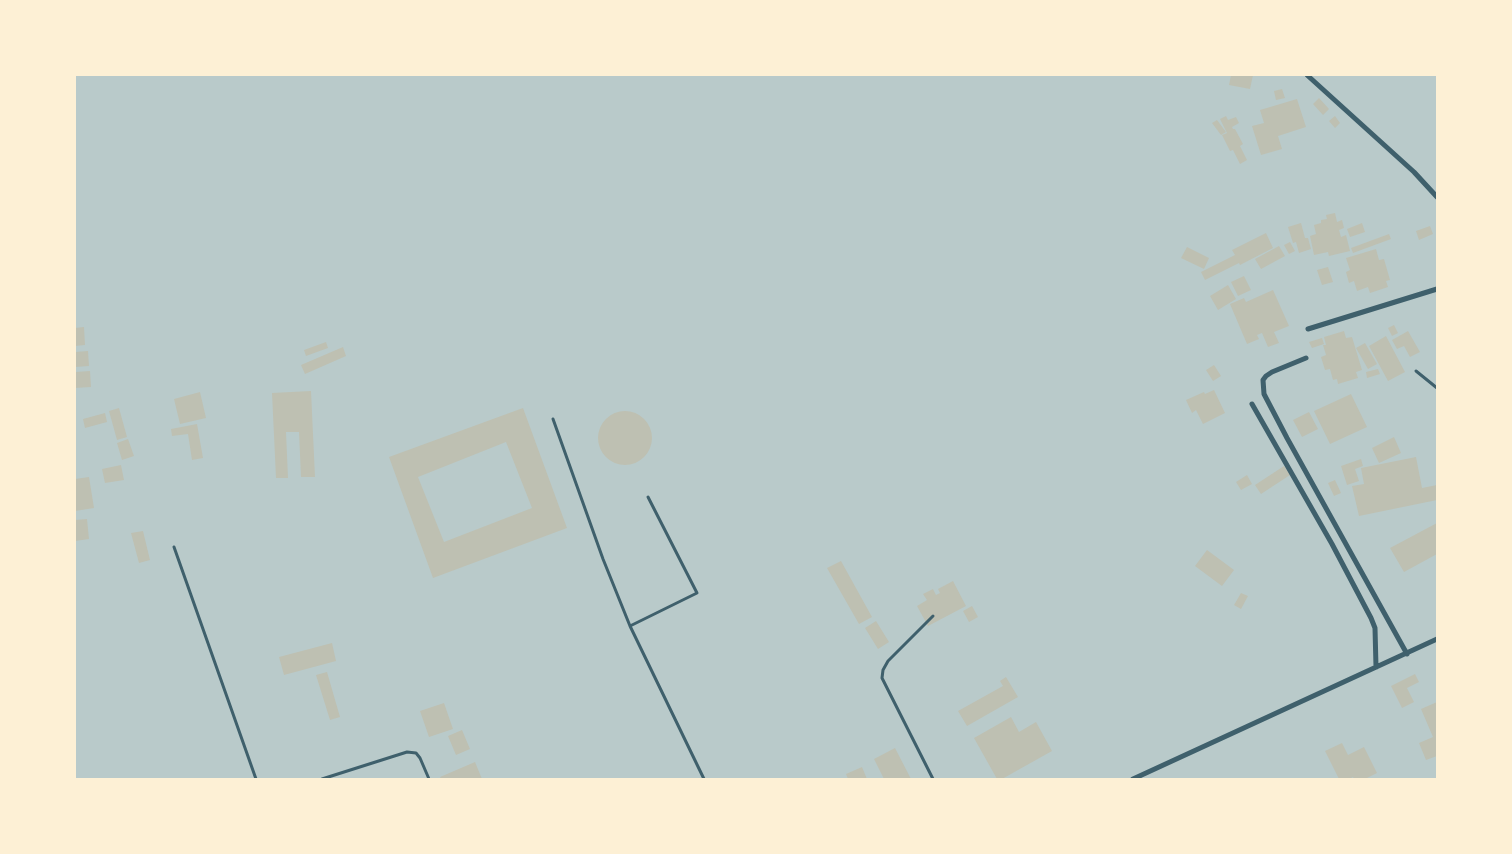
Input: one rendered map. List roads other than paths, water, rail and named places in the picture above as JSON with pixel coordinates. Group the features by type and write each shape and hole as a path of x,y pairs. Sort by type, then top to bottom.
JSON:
{"street":[{"path":"1307,75 1414,172 1437,197"},
{"path":"1308,329 1437,288"},
{"path":"1306,358 1266,376 1263,380 1264,394 1407,654"},
{"path":"1252,404 1332,544 1371,618 1375,628 1376,667"},
{"path":"1133,779 1437,639"}],"lane":[{"path":"1416,371 1437,388"},
{"path":"553,419 603,559 630,626 704,779"},
{"path":"630,626 697,593 648,497"},
{"path":"174,547 256,779"},
{"path":"933,616 888,661 882,678 933,779"},
{"path":"322,779 406,752 416,753 429,779"}]}
